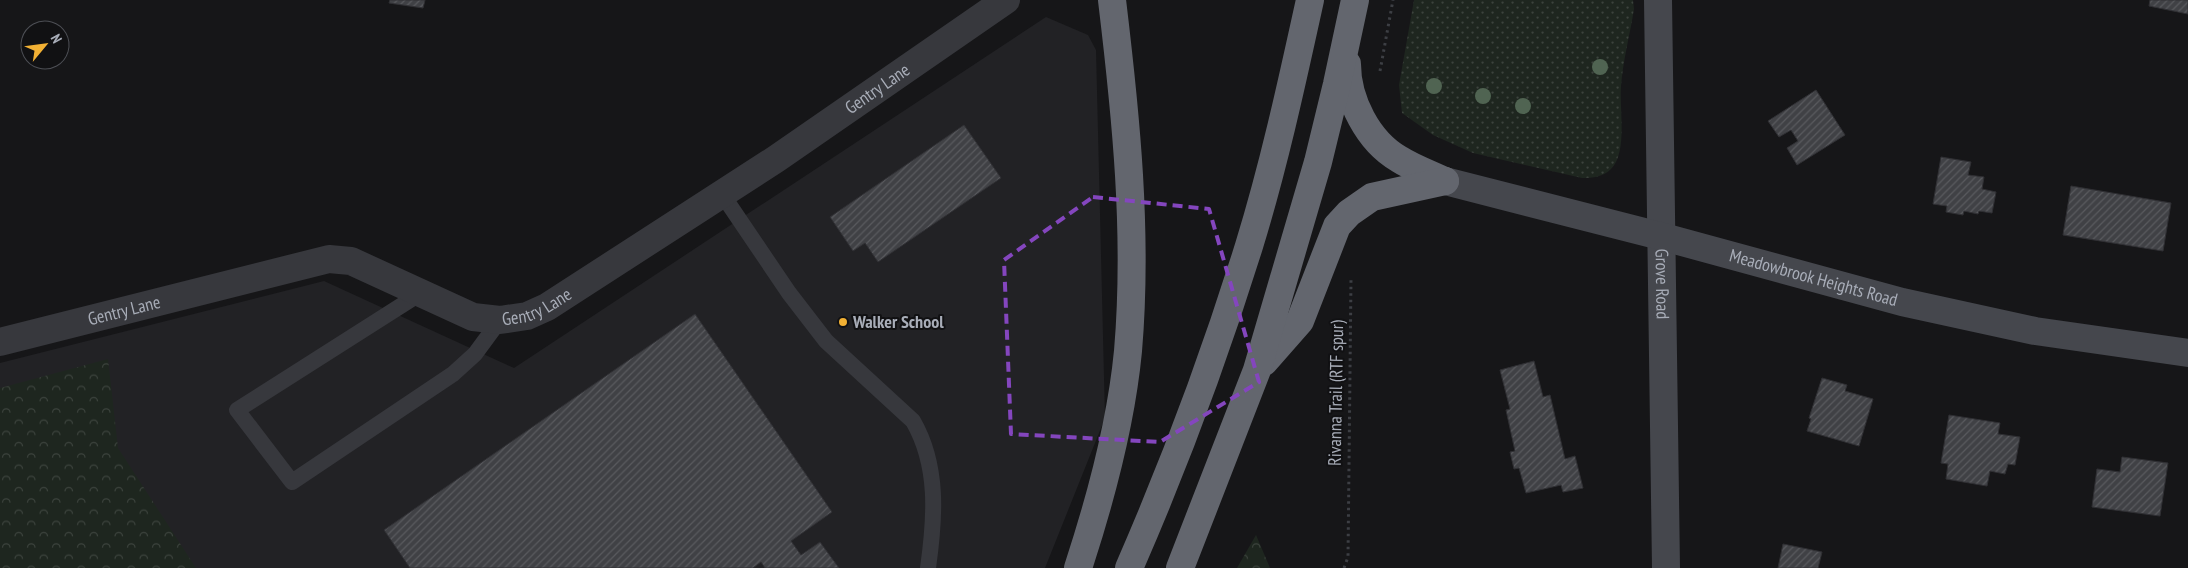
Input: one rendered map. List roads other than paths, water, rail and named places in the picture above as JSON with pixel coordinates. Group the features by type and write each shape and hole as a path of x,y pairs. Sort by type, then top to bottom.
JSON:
{"highway":[{"path":"1078,568 1090,533 1112,444 1128,352 1133,244 1128,164 1112,0"},
{"path":"1129,568 1148,525 1204,380 1250,245 1287,108 1310,0"},
{"path":"1180,568 1258,370 1306,209 1355,0"},
{"path":"1346,43 1347,80 1357,109 1373,137 1399,159 1445,181"},
{"path":"1258,370 1300,321 1337,226 1349,213 1372,197 1445,181"}],"street":[{"name":"Gentry Lane","path":"0,342 329,259 352,260 473,316 500,320 527,316 547,307 776,159 1006,0"},
{"name":"Grove Road","path":"1658,0 1666,568"},
{"name":"Meadowbrook Heights Road","path":"1445,181 1660,236 1902,302 2035,330 2188,353"}],"lane":[{"path":"722,194 789,293 826,341 897,404 916,426 924,447 934,490 934,524 928,568"},
{"path":"421,292 237,410 292,482 453,374 475,354 500,320"}],"place":[{"name":"Walker School","path":"843,322"}]}
